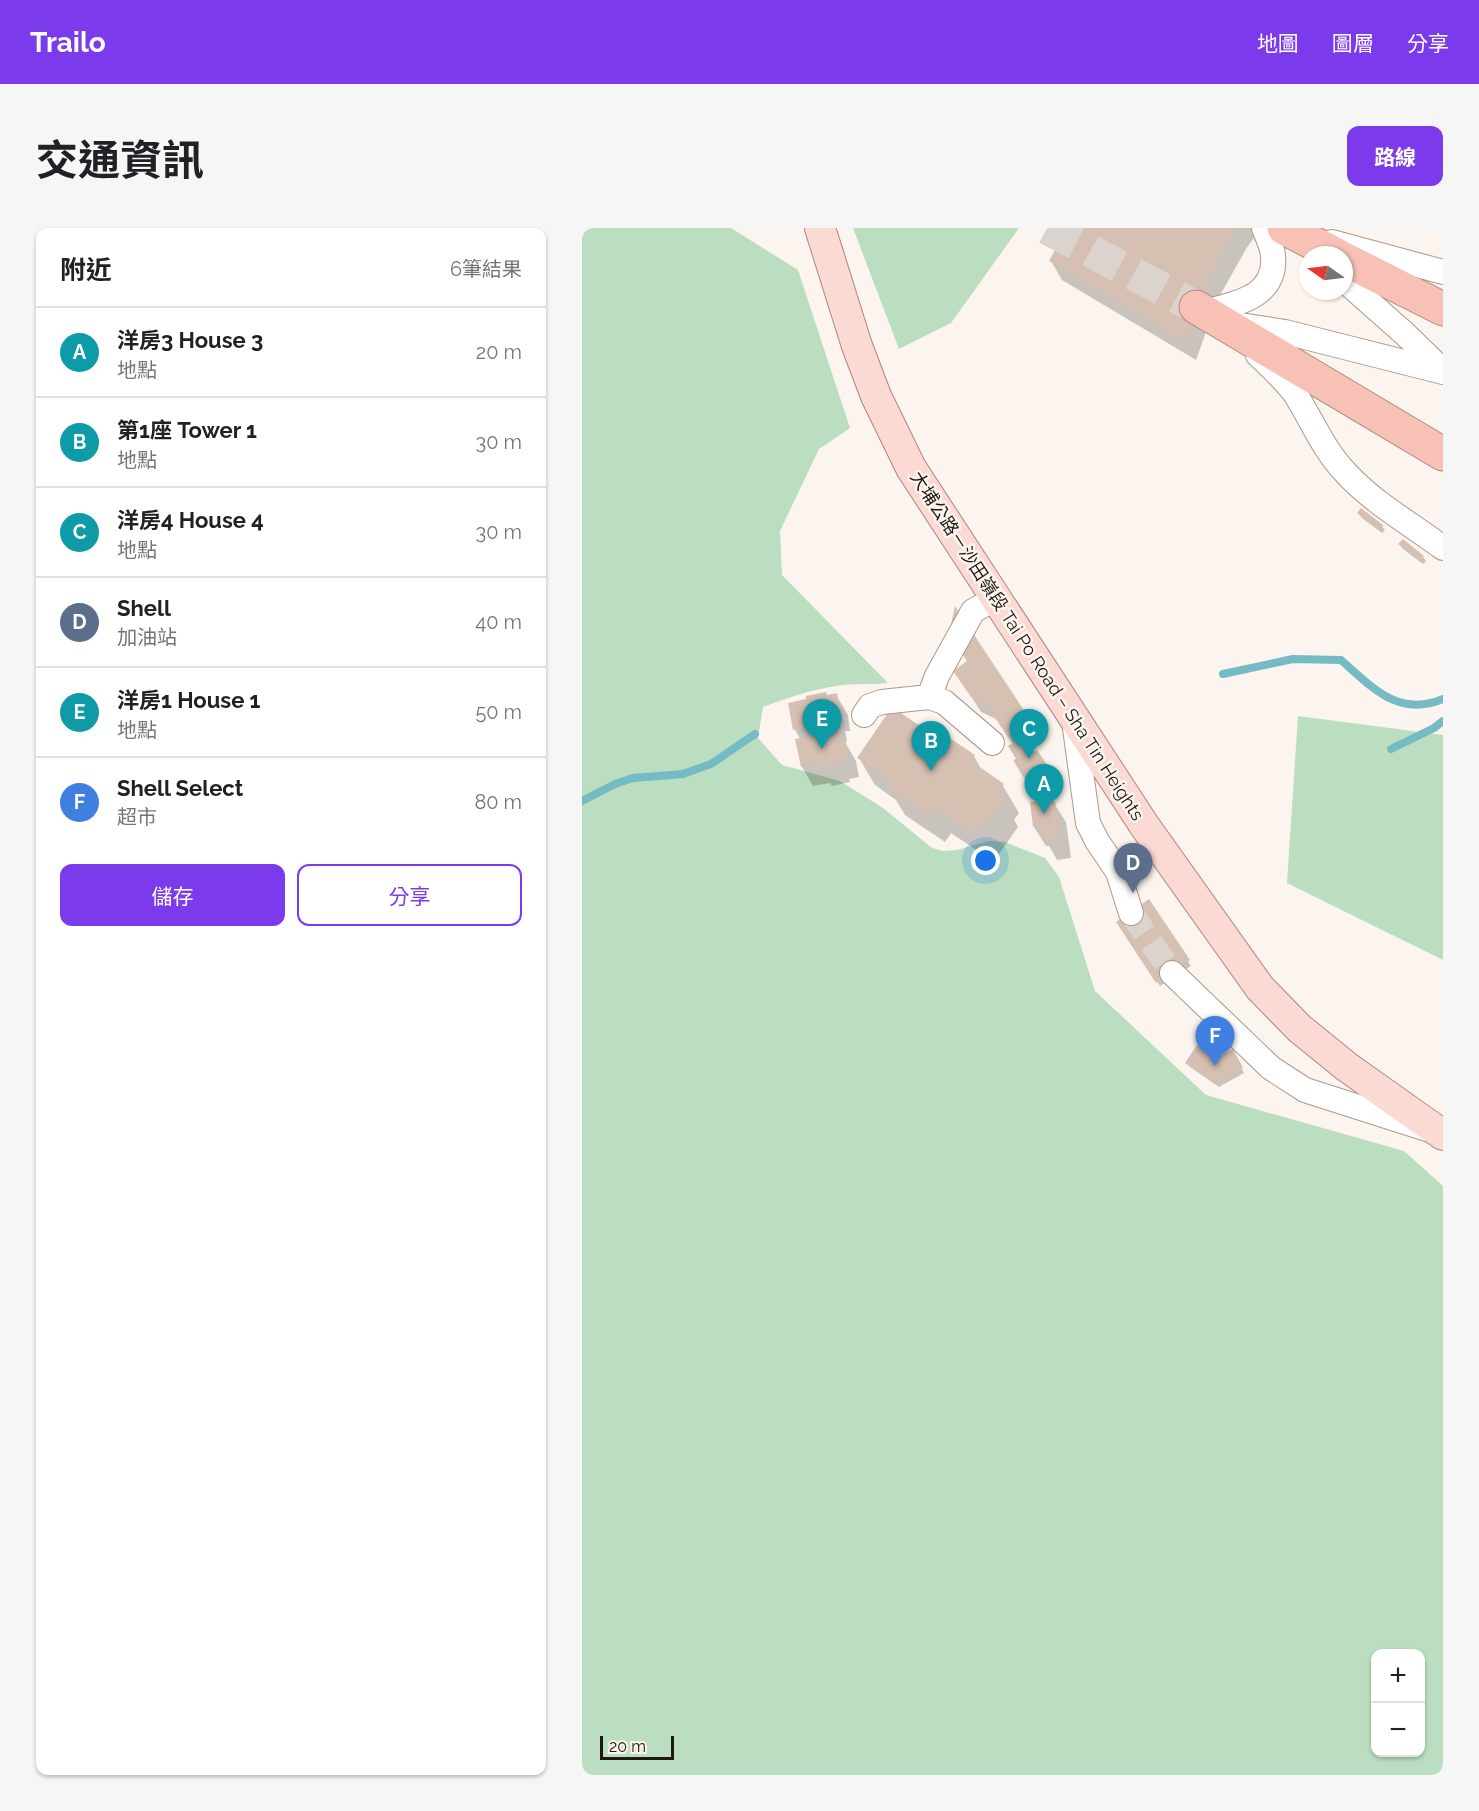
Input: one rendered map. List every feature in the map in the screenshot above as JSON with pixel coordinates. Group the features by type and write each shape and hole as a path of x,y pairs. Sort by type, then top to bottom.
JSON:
{"highway":[{"path":"1278,228 1317,246"},
{"path":"1353,264 1443,309"},
{"path":"1208,314 1443,454"}],"main road":[{"name":"大埔公路－沙田嶺段 Tai Po Road – Sha Tin Heights","path":"820,228 857,346 876,396 911,468 1144,825 1260,988 1299,1028 1347,1067 1442,1134"}],"lane":[{"path":"1278,228 1303,246"},
{"path":"1278,228 1443,272"},
{"path":"1208,314 1246,300 1263,289 1270,279 1278,228"},
{"path":"1353,288 1406,334 1443,371"},
{"path":"1208,314 1443,371"},
{"path":"1208,314 1279,375 1295,394 1332,456 1345,473 1369,493 1439,539"},
{"path":"929,697 937,676 973,611 996,598"},
{"path":"864,715 870,706 882,702 929,697 944,702 992,742"},
{"path":"1073,716 1088,823 1118,872 1131,913"},
{"path":"1172,973 1271,1068 1305,1090 1442,1134"}],"green space":[{"path":"582,228 731,228 798,270 850,428 819,449 780,531 782,575 888,683 826,688 763,707 758,738 782,765 840,781 883,808 932,848 943,851 957,850 988,841 1005,842 1045,858 1059,877 1095,991 1206,1095 1404,1151 1443,1186 1443,1775 582,1775"},
{"path":"853,228 1019,228 951,323 899,349"},
{"path":"1298,716 1443,735 1443,960 1287,883"}],"building":[{"path":"1067,228 1236,228 1207,279 1185,342 1049,261"},
{"path":"1361,508 1383,525 1379,530 1357,513"},
{"path":"1403,539 1424,556 1420,561 1398,544"},
{"path":"955,606 1031,721 1008,737 986,704 971,697 953,671 967,661 949,634"},
{"path":"826,692 827,695 837,693 840,711 835,712 837,722 793,730 788,703"},
{"path":"892,707 926,730 930,725 975,755 971,761 1004,784 998,794 1003,799 983,828 977,824 972,832 935,807 929,816 888,788 892,781 857,758"},
{"path":"839,731 841,741 845,740 849,757 839,760 840,763 819,767 819,763 801,767 795,739"},
{"path":"1022,737 1032,753 1037,750 1048,766 1042,769 1047,777 1039,782 1036,777 1027,783 1013,760 1016,759 1008,746"},
{"path":"1046,787 1049,802 1055,801 1061,838 1045,841 1043,826 1033,827 1030,802 1039,801 1037,789"},
{"path":"1149,899 1190,960 1156,983 1116,922"},
{"path":"1197,1045 1217,1057 1233,1049 1243,1068 1215,1083 1185,1063"}],"waterway":[{"path":"1223,674 1293,659 1341,660 1375,689 1399,702 1412,705 1427,704 1443,699"},
{"path":"1391,749 1434,728 1443,721"},
{"path":"582,801 615,784 633,778 683,774 711,764 755,734"}],"tunnel":[{"path":"1047,228 1196,307"},
{"path":"1131,913 1172,973"}],"place":[{"name":"洋房1 House 1","path":"822,749"},
{"name":"洋房4 House 4","path":"1029,759"},
{"name":"第1座 Tower 1","path":"931,771"},
{"name":"洋房3 House 3","path":"1044,814"},
{"name":"Shell","path":"1133,893"},
{"name":"Shell Select","path":"1215,1066"}]}
